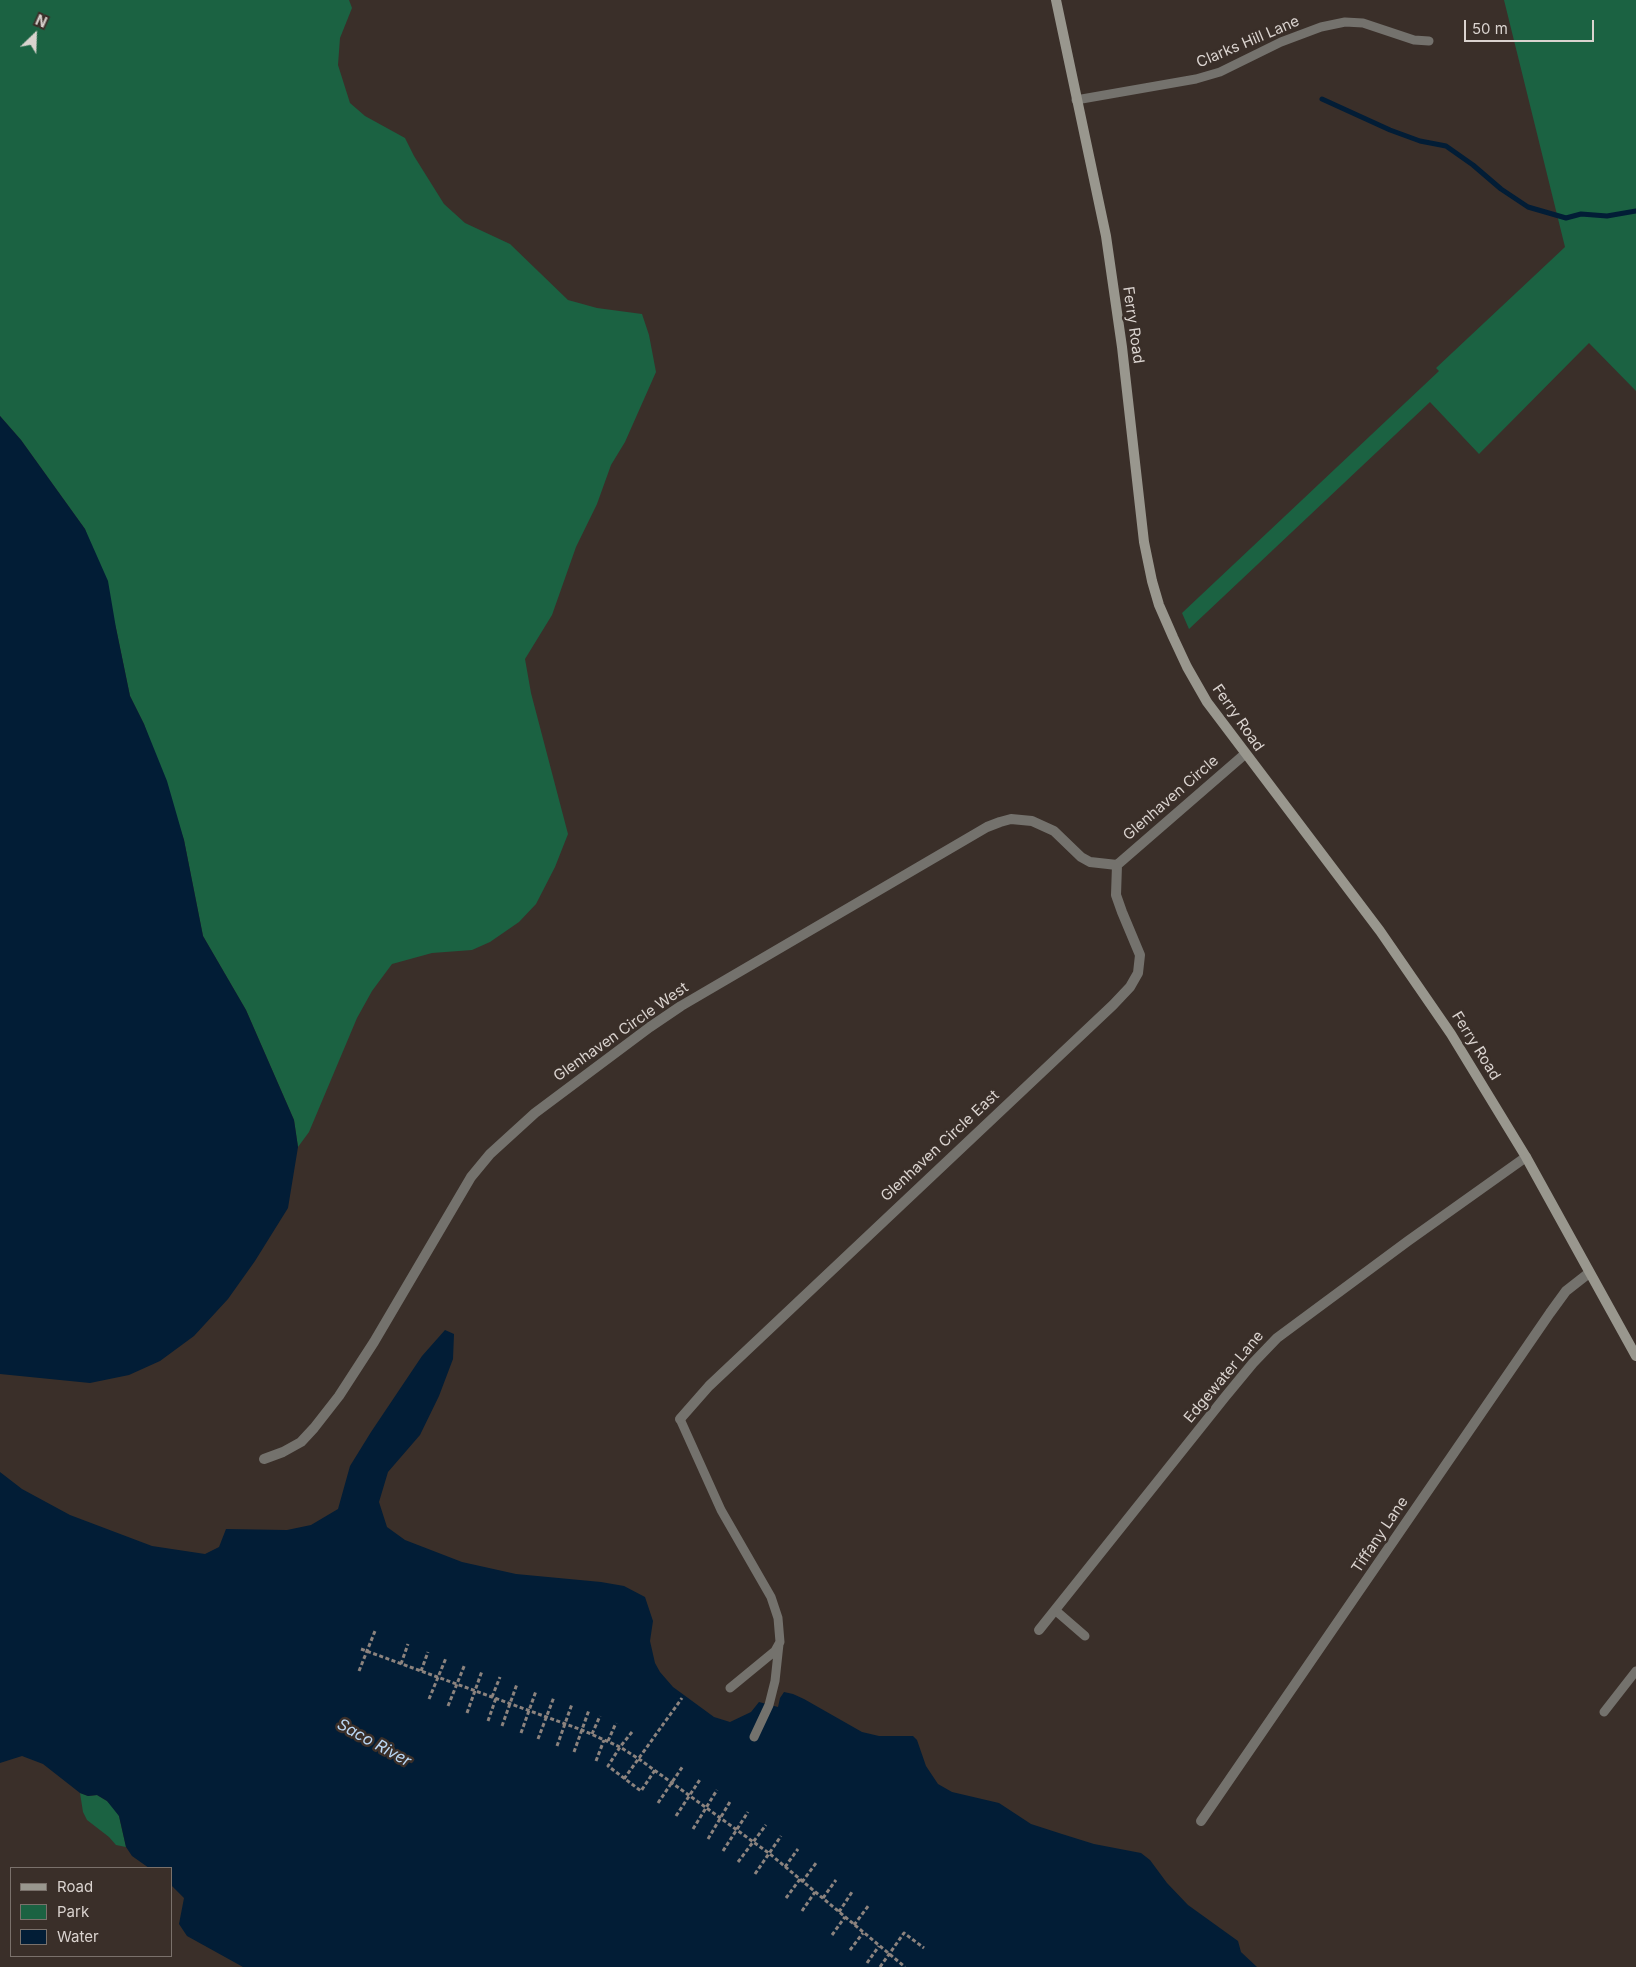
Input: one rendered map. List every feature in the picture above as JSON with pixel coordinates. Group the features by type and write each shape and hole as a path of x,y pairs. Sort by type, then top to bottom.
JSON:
{"main road":[{"name":"Ferry Road","path":"1056,0 1106,236 1122,347 1144,542 1159,605 1187,667 1207,702 1380,931 1463,1053 1526,1157 1636,1356"}],"street":[{"name":"Glenhaven Circle","path":"1117,865 1245,754"},
{"name":"Glenhaven Circle West","path":"264,1459 292,1448 300,1442 314,1428 334,1402 374,1342 471,1177 490,1154 536,1113 650,1026 706,991 987,827 1000,822 1011,819 1032,821 1054,831 1081,857 1090,862 1117,865"},
{"name":"Glenhaven Circle East","path":"680,1419 709,1386 1126,991 1138,973 1140,956 1116,895 1117,865"},
{"name":"Edgewater Lane","path":"1039,1630 1253,1363 1277,1338 1526,1157"},
{"name":"Tiffany Lane","path":"1201,1821 1550,1313 1573,1284 1589,1273"}],"lane":[{"name":"Clarks Hill Lane","path":"1076,100 1220,72 1281,42 1321,27 1345,22 1363,23 1414,40 1429,42"},
{"path":"680,1419 721,1510 771,1597 778,1618 780,1642 776,1681 769,1705 754,1737"},
{"path":"1055,1610 1085,1636"},
{"path":"730,1688 775,1651 780,1642"},
{"path":"1604,1712 1636,1671"}],"path":[{"path":"359,1671 375,1632"},
{"path":"401,1664 408,1644"},
{"path":"362,1649 582,1730 620,1747 690,1795 769,1854 905,1967"},
{"path":"421,1671 428,1652"},
{"path":"429,1699 446,1658"},
{"path":"448,1706 465,1664"},
{"path":"467,1713 482,1671"},
{"path":"488,1720 500,1677"},
{"path":"502,1726 517,1684"},
{"path":"521,1733 536,1691"},
{"path":"538,1739 554,1697"},
{"path":"624,1778 682,1698"},
{"path":"556,1746 572,1704"},
{"path":"574,1752 589,1710"},
{"path":"592,1734 600,1716"},
{"path":"596,1761 616,1722"},
{"path":"632,1732 608,1766 641,1791 655,1770"},
{"path":"658,1803 683,1766"},
{"path":"676,1816 700,1778"},
{"path":"693,1829 717,1790"},
{"path":"708,1839 731,1800"},
{"path":"723,1851 748,1812"},
{"path":"738,1862 766,1825"},
{"path":"755,1874 781,1836"},
{"path":"785,1867 798,1849"},
{"path":"786,1898 816,1863"},
{"path":"823,1898 836,1880"},
{"path":"802,1911 815,1892"},
{"path":"839,1912 852,1892"},
{"path":"854,1925 869,1905"},
{"path":"832,1935 845,1917"},
{"path":"850,1950 863,1933"},
{"path":"880,1967 904,1933 924,1948"},
{"path":"867,1963 879,1946"}],"green space":[{"path":"0,0 349,0 352,8 340,38 338,65 350,103 365,116 405,138 444,204 465,223 510,244 568,300 597,308 642,314 649,335 656,372 625,442 611,465 597,504 576,547 552,615 525,659 531,693 568,834 555,867 536,904 519,922 490,942 472,950 432,953 392,964 372,991 357,1018 309,1132 298,1147 294,1120 246,1010 203,936 184,840 144,724 130,696 116,628 85,529 21,440 0,416"},
{"path":"1504,0 1636,0 1636,391 1589,343 1479,454 1430,402 1189,629 1182,613 1439,371 1436,368 1565,247"},
{"path":"80,1793 88,1796 97,1795 114,1808 119,1816 126,1847 116,1845 87,1820 83,1812"}],"water":[{"path":"0,416 21,440 85,529 108,581 130,696 144,724 167,781 184,840 203,936 246,1010 294,1120 298,1147 288,1208 255,1261 228,1299 194,1336 160,1361 129,1375 90,1383 0,1374"},
{"name":"Saco River","path":"445,1330 454,1334 453,1359 439,1396 420,1435 388,1472 379,1502 387,1527 405,1540 462,1562 516,1574 624,1586 645,1597 653,1621 650,1641 655,1663 660,1672 673,1687 714,1717 730,1722 751,1712 759,1702 778,1707 784,1692 804,1699 862,1732 879,1736 913,1736 917,1740 926,1766 938,1784 952,1792 999,1803 1031,1824 1094,1844 1141,1853 1150,1860 1167,1883 1188,1905 1238,1941 1241,1952 1257,1967 243,1967 187,1936 179,1924 184,1898 172,1886 172,1867 148,1867 132,1856 126,1847 119,1816 107,1801 97,1795 88,1796 80,1793 43,1764 22,1756 0,1763 0,1472 22,1489 70,1515 152,1546 205,1554 219,1547 226,1529 287,1530 311,1525 338,1509 350,1466 422,1356"}],"waterway":[{"path":"1322,99 1390,130 1420,141 1446,146 1473,165 1501,189 1528,207 1566,218 1581,214 1607,216 1636,211"}]}
